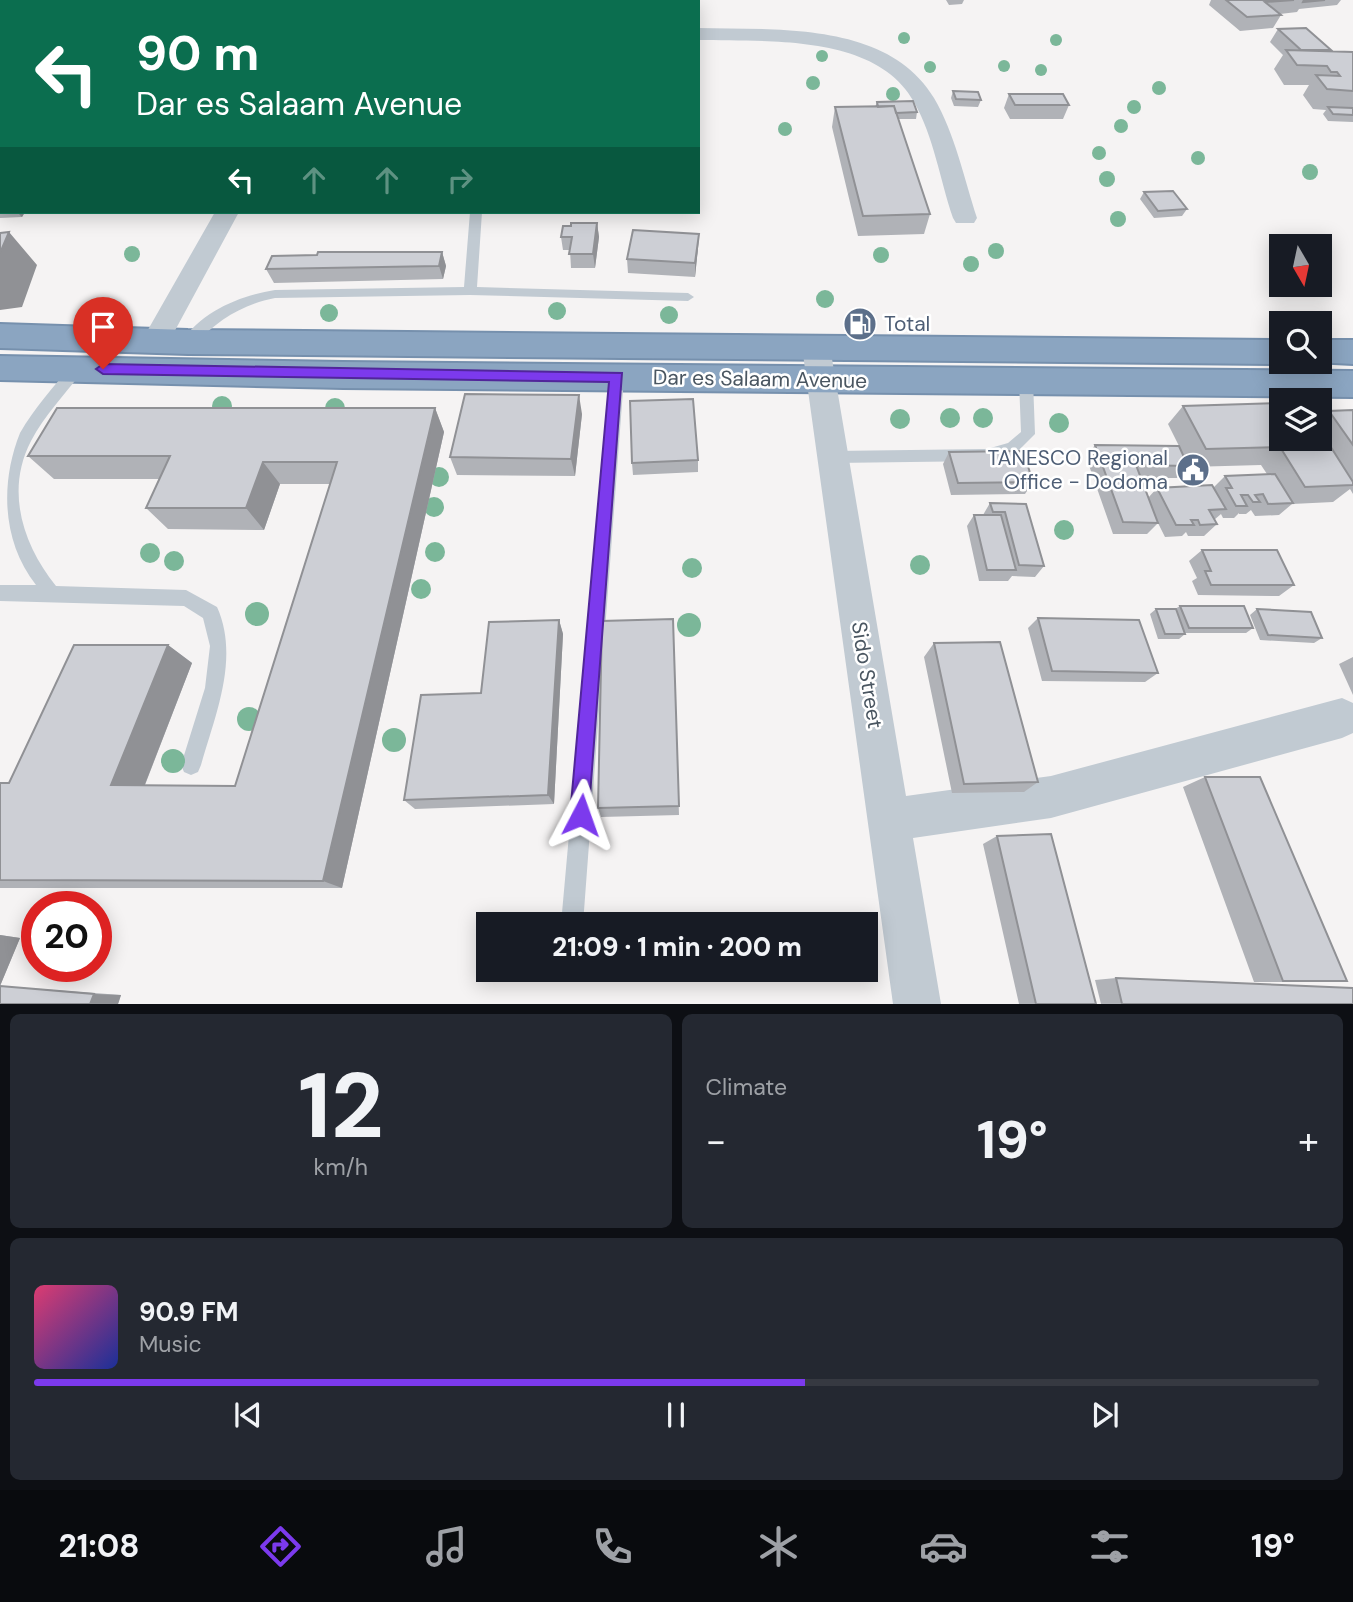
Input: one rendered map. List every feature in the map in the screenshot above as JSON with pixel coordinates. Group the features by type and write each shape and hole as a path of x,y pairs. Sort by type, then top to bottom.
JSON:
{"highway":[{"name":"Dar es Salaam Avenue","path":"0,336 819,363 1026,381 1353,384"},
{"name":"Dar es Salaam Avenue","path":"0,368 617,377 819,363 1269,352"},
{"path":"1332,352 1353,352"}],"street":[{"path":"700,34 811,40 850,47 897,67 922,97 930,114 965,218"},
{"path":"155,342 226,214"},
{"name":"Sido Street","path":"819,363 917,1003"},
{"path":"889,820 1051,797 1342,718"}],"lane":[{"path":"470,291 476,214"},
{"path":"188,342 218,313 244,299 275,294 470,291 688,297"},
{"path":"52,593 29,567 12,531 9,488 21,446 77,368"},
{"path":"573,912 617,377"},
{"path":"834,457 988,455 1013,447 1028,434 1026,381"},
{"path":"0,593 186,598 211,613 219,646 214,688 191,765"}],"building":[{"path":"1226,0 1294,0 1265,2 1281,15 1247,17"},
{"path":"1306,28 1331,50 1301,50 1278,29"},
{"path":"1286,50 1353,52 1353,91 1327,89 1316,75 1340,76 1337,72 1331,72 1327,66 1297,65"},
{"path":"953,91 978,92 981,100 956,99"},
{"path":"1009,94 1063,94 1069,105 1015,105"},
{"path":"913,101 917,112 896,113 894,106 878,107 877,102"},
{"path":"894,106 930,214 863,216 835,107"},
{"path":"1328,107 1353,108 1353,115 1333,114"},
{"path":"1173,191 1187,209 1158,211 1144,192"},
{"path":"571,223 597,223 593,254 569,254 572,237 561,237 563,226 571,226"},
{"path":"633,230 699,234 695,263 627,259"},
{"path":"9,232 0,253 0,233"},
{"path":"318,252 442,252 439,266 266,269 272,256 317,255"},
{"path":"465,394 579,395 571,459 450,457"},
{"path":"693,399 698,460 632,463 630,401"},
{"path":"1269,403 1269,447 1206,449 1183,406"},
{"path":"57,408 435,408 323,881 0,880 0,783 9,783 74,645 168,645 111,785 235,786 337,462 263,462 246,508 146,508 170,456 28,456"},
{"path":"1353,410 1353,445 1332,415 1332,411"},
{"path":"1095,445 1179,446 1188,466 1136,465 1158,523 1123,522"},
{"path":"1332,449 1353,482 1353,485 1305,487 1282,451"},
{"path":"1023,451 1033,482 958,483 949,452"},
{"path":"1275,474 1293,503 1268,504 1263,494 1255,495 1260,502 1253,502 1248,495 1241,495 1247,506 1236,506 1226,488 1232,488 1225,476"},
{"path":"1212,485 1226,509 1209,510 1217,524 1200,525 1198,520 1191,520 1194,525 1176,525 1157,488"},
{"path":"990,503 1026,504 1044,566 1019,565 1005,512 993,512"},
{"path":"974,515 1001,515 1016,570 987,570"},
{"path":"1202,550 1277,550 1294,585 1211,585 1205,571 1211,571"},
{"path":"1180,606 1244,606 1253,628 1189,628"},
{"path":"1156,609 1176,609 1185,634 1165,634"},
{"path":"1257,609 1311,612 1322,638 1268,635"},
{"path":"1038,618 1139,620 1158,673 1052,671"},
{"path":"673,619 679,806 598,808 602,621"},
{"path":"559,620 548,795 404,800 421,695 481,693 489,622"},
{"path":"1000,642 1038,782 964,784 934,643"},
{"path":"1205,777 1260,777 1347,981 1283,981"},
{"path":"1051,834 1096,1004 1036,1004 997,836"},
{"path":"1116,978 1353,988 1353,1004 1122,1004"},
{"path":"0,986 94,994 90,1004 0,1004"}],"place":[{"name":"Total","path":"860,324"},
{"name":"TANESCO Regional Office - Dodoma","path":"1193,470"}],"route":[{"path":"103,369 343,375 617,377 581,815"}]}
